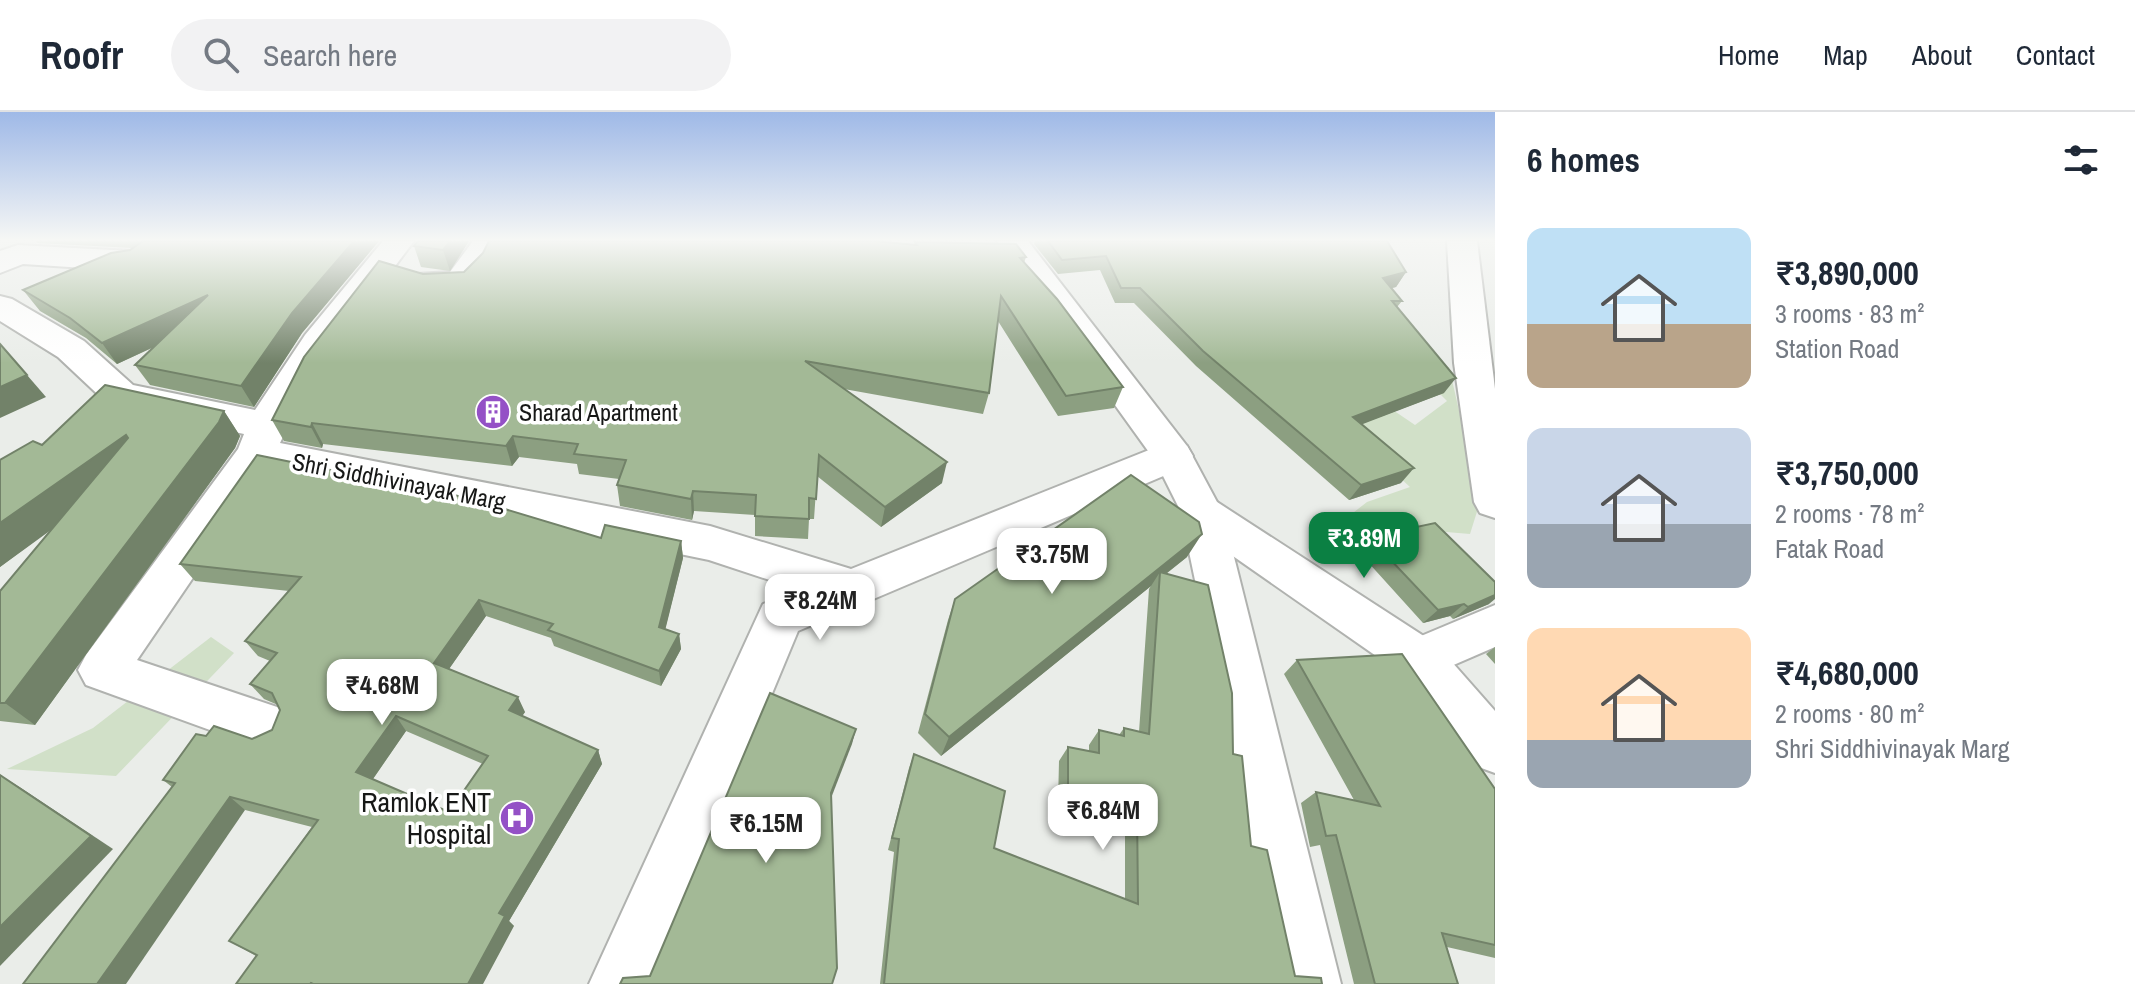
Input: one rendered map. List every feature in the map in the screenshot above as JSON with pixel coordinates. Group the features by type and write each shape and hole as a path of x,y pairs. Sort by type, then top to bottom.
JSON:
{"street":[{"path":"265,726 103,670 260,440 344,306 368,282"},
{"path":"439,282 460,282"},
{"path":"1031,282 1173,456 1202,513 1310,984"},
{"path":"1469,282 1483,366 1495,502"},
{"name":"Shri Siddhivinayak Marg","path":"0,306 71,349 121,395 231,416 260,440 710,543 855,589"},
{"path":"0,352 42,331"},
{"path":"620,984 780,618 1173,456"},
{"path":"1202,513 1419,659 1495,749"},
{"path":"1419,659 1495,625"}],"green space":[{"path":"1266,355 1328,366 1415,425 1447,401 1416,370 1449,367 1480,502 1470,534 1340,523 1367,502 1410,487"},
{"path":"211,637 234,653 116,776 7,769 93,728"}],"building":[{"path":"43,282 319,282 292,313 241,386 135,365 208,295 102,343 70,318 23,290"},
{"path":"363,282 1041,282 1123,387 1066,396 1001,296 989,393 805,361 947,462 885,507 819,455 816,499 809,498 809,519 755,516 756,495 693,491 691,499 617,485 626,460 574,454 578,444 513,436 506,446 312,423 311,427 272,420 304,357"},
{"path":"1118,282 1386,282 1402,301 1392,301 1456,378 1353,417 1414,468 1361,485 1203,351 1140,288 1121,288"},
{"path":"0,344 27,375 0,387"},
{"path":"105,385 224,411 219,422 5,703 0,703 0,591 128,438 126,435 0,523 0,460 33,441 42,445"},
{"path":"257,455 468,498 601,538 605,525 681,541 659,627 679,634 659,671 548,630 553,624 479,600 434,663 518,697 509,710 598,750 499,913 505,916 468,984 236,984 257,955 229,941 318,820 230,797 97,984 23,984 175,783 163,780 196,734 206,736 214,726 252,739 272,730 280,710 272,693 250,684 277,653 245,641 301,577 180,564","holes":["396,716 488,756 449,812 356,772"]},
{"path":"1131,475 1199,522 1202,534 949,737 925,714 955,599"},
{"path":"1435,523 1495,582 1495,595 1468,607 1464,604 1438,610 1369,537"},
{"path":"1160,572 1208,585 1232,693 1233,754 1242,756 1251,846 1267,850 1295,976 1321,978 1322,984 884,984 899,839 892,838 914,754 1005,791 994,848 1138,904 1137,808 1068,790 1068,747 1099,753 1099,730 1124,736 1124,728 1149,734"},
{"path":"1402,654 1495,789 1495,945 1442,933 1458,984 1375,984 1336,835 1326,836 1316,792 1380,806 1297,660"},
{"path":"770,693 856,729 831,793 837,968 832,984 620,984 623,978 650,976"},
{"path":"0,775 91,836 0,927"}],"place":[{"name":"Sharad Apartment","path":"493,412"},
{"name":"Ramlok ENT Hospital","path":"517,818"}]}
